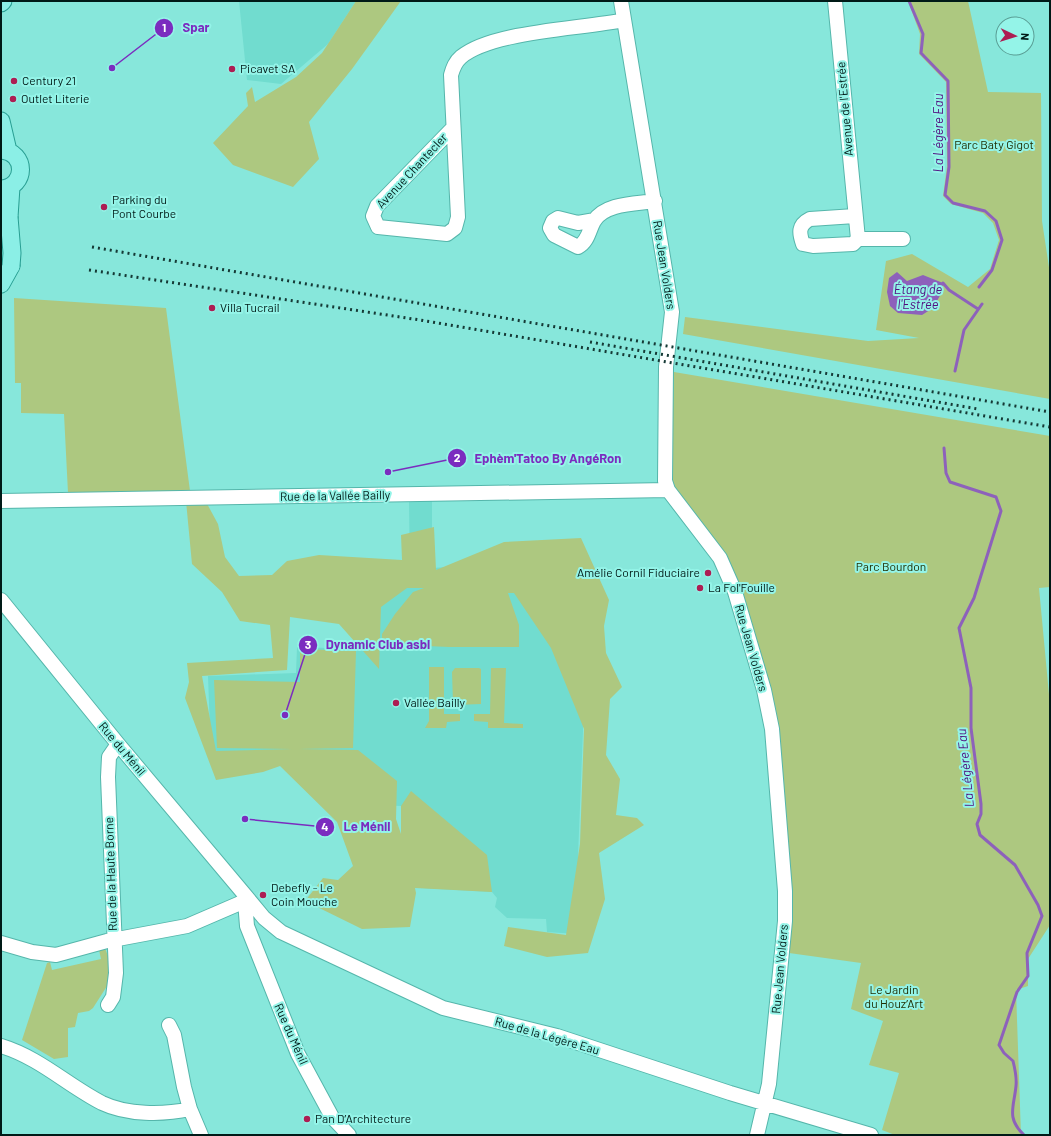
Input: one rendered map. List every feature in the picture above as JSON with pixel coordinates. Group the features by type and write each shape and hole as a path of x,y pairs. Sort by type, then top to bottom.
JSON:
{"main road":[{"path":"1,121 4,151 16,157 21,170 18,180 6,188 12,253 6,264"},
{"path":"1,237 6,264 6,278 1,284"}],"street":[{"name":"Rue Jean Volders","path":"621,1 672,312 666,367 665,474 668,490 715,550 735,592 764,690 772,729 785,891 785,921 769,1084 757,1135"},
{"name":"Avenue de l'Estrée","path":"835,1 858,239"},
{"name":"Avenue Chantecler","path":"452,129 377,206 373,216 378,227 447,234 455,228 458,216 450,75 454,65 462,56 493,41 624,20"},
{"path":"595,220 604,211 614,207 654,201"},
{"path":"855,216 810,219 804,222 800,228 800,235 803,244 812,246 853,244 858,239 903,239"},
{"name":"Rue de la Vallée Bailly","path":"1,501 668,490"},
{"name":"Rue du Ménil","path":"1,600 245,898 247,926 298,1054 332,1117 350,1135"},
{"name":"Rue de la Haute Borne","path":"108,1005 113,997 115,986 108,777 109,757 118,744"},
{"path":"1,943 32,952 56,955 114,940 187,926 245,898"},
{"name":"Rue de la Légère Eau","path":"245,898 264,918 281,932 443,1008 557,1036 730,1094 871,1135"},
{"path":"169,1026 174,1035 180,1071 190,1109 201,1135"},
{"path":"1,1046 24,1053 104,1104 133,1111 166,1112 190,1109"}],"shaded area":[{"path":"239,1 356,1 328,44 281,84 247,80"},
{"name":"Vallée Bailly","path":"432,500 432,568 581,559 583,731 578,857 577,934 547,932 546,919 507,918 495,907 497,898 492,892 403,887 401,806 356,804 356,763 211,757 208,676 296,673 297,647 358,649 362,622 410,577 409,501"}],"green space":[{"path":"356,1 401,1 352,69 309,122 319,159 293,187 233,165 213,143 248,106 246,93 252,87 255,102 296,77 322,53"},
{"name":"Parc Baty Gigot","path":"908,1 968,1 988,92 1041,93 1042,221 1050,274 1050,399 683,334 685,317 868,341 919,338 876,330 886,261 912,254 968,287 990,269 999,240 993,223 983,213 951,204 943,196 947,166 946,82 919,54 920,34"},
{"path":"14,298 166,308 190,491 68,493 64,414 21,413 21,383 15,383"},
{"name":"Parc Bourdon","path":"674,372 1050,436 1050,587 1039,588 1050,705 1050,925 1028,959 1028,986 1016,990 1021,1135 895,1135 882,1130 899,1073 869,1065 883,1021 851,1009 861,963 789,953 776,710 770,686 695,517 676,489 671,477"},
{"path":"205,500 218,524 225,557 239,576 272,575 287,561 319,555 402,560 401,535 434,527 436,570 504,542 581,538 609,600 604,626 606,653 622,687 610,699 606,755 620,779 616,815 637,818 644,825 599,853 605,899 588,953 547,957 504,946 508,927 566,935 580,844 584,729 551,648 514,593 508,593 519,625 519,647 449,647 382,644 382,634 395,614 413,592 424,588 407,588 381,607 379,669 339,624 290,617 287,670 202,676 216,751 292,749 217,748 214,680 300,682 300,649 356,651 353,748 299,749 358,750 397,781 396,819 401,834 401,806 411,791 487,855 492,892 415,888 416,893 410,927 362,929 305,901 323,878 338,880 353,866 337,822 280,766 263,772 216,780 185,698 189,682 187,663 273,658 270,625 240,621 222,592 192,564 186,501"},
{"path":"429,667 444,667 444,714 460,714 460,721 447,722 446,728 425,728 429,721"},
{"path":"455,668 481,669 481,704 455,705 453,703 452,672"},
{"path":"491,668 506,668 504,723 523,724 523,728 488,728 488,722 474,721 474,714 490,714"},
{"path":"105,948 109,959 109,983 93,1008 89,1011 78,1013 75,1027 68,1028 68,1057 54,1059 22,1040 47,963 50,962 52,970 101,959 99,950"}],"water":[{"name":"Étang de l'Estrée","path":"897,272 907,281 923,275 943,283 942,292 933,308 922,315 898,313 890,306 887,292 889,278"}],"waterway":[{"name":"La Légère Eau","path":"909,1 923,34 921,53 948,81 949,167 945,195 953,203 985,211 996,221 1002,240 992,270 979,287"},
{"path":"943,283 949,290 978,309"},
{"name":"La Légère Eau","path":"955,371 964,330 982,304"},
{"name":"La Légère Eau","path":"944,448 946,473 950,482 996,497 1001,511 974,598 959,628 971,688 971,728 981,804 981,814 977,824 980,835 1015,865 1038,905 1042,916 1027,953 1028,976 1017,992 999,1045 1004,1053 1013,1061 1016,1073 1016,1083 1012,1112 1018,1129 1024,1135"}],"railway":[{"path":"92,247 1050,412"},
{"path":"89,270 420,320 1050,427"},
{"path":"590,342 978,409"}],"place":[{"name":"Spar","path":"112,68"},
{"name":"Picavet SA","path":"232,69"},
{"name":"Century 21","path":"14,81"},
{"name":"Outlet Literie","path":"13,99"},
{"name":"Parking du Pont Courbe","path":"104,207"},
{"name":"Villa Tucrail","path":"212,308"},
{"name":"Ephèm'Tatoo By AngéRon","path":"388,472"},
{"name":"Amélie Cornil Fiduciaire","path":"708,573"},
{"name":"La Fol'Fouille","path":"700,588"},
{"name":"Vallée Bailly","path":"396,703"},
{"name":"Dynamic Club asbl","path":"285,715"},
{"name":"Le Ménil","path":"245,819"},
{"name":"Debefly - Le Coin Mouche","path":"263,895"},
{"name":"Pan D’Architecture","path":"307,1119"}],"park label":[{"name":"Le Jardin du Houz’Art","path":"894,997"}]}
